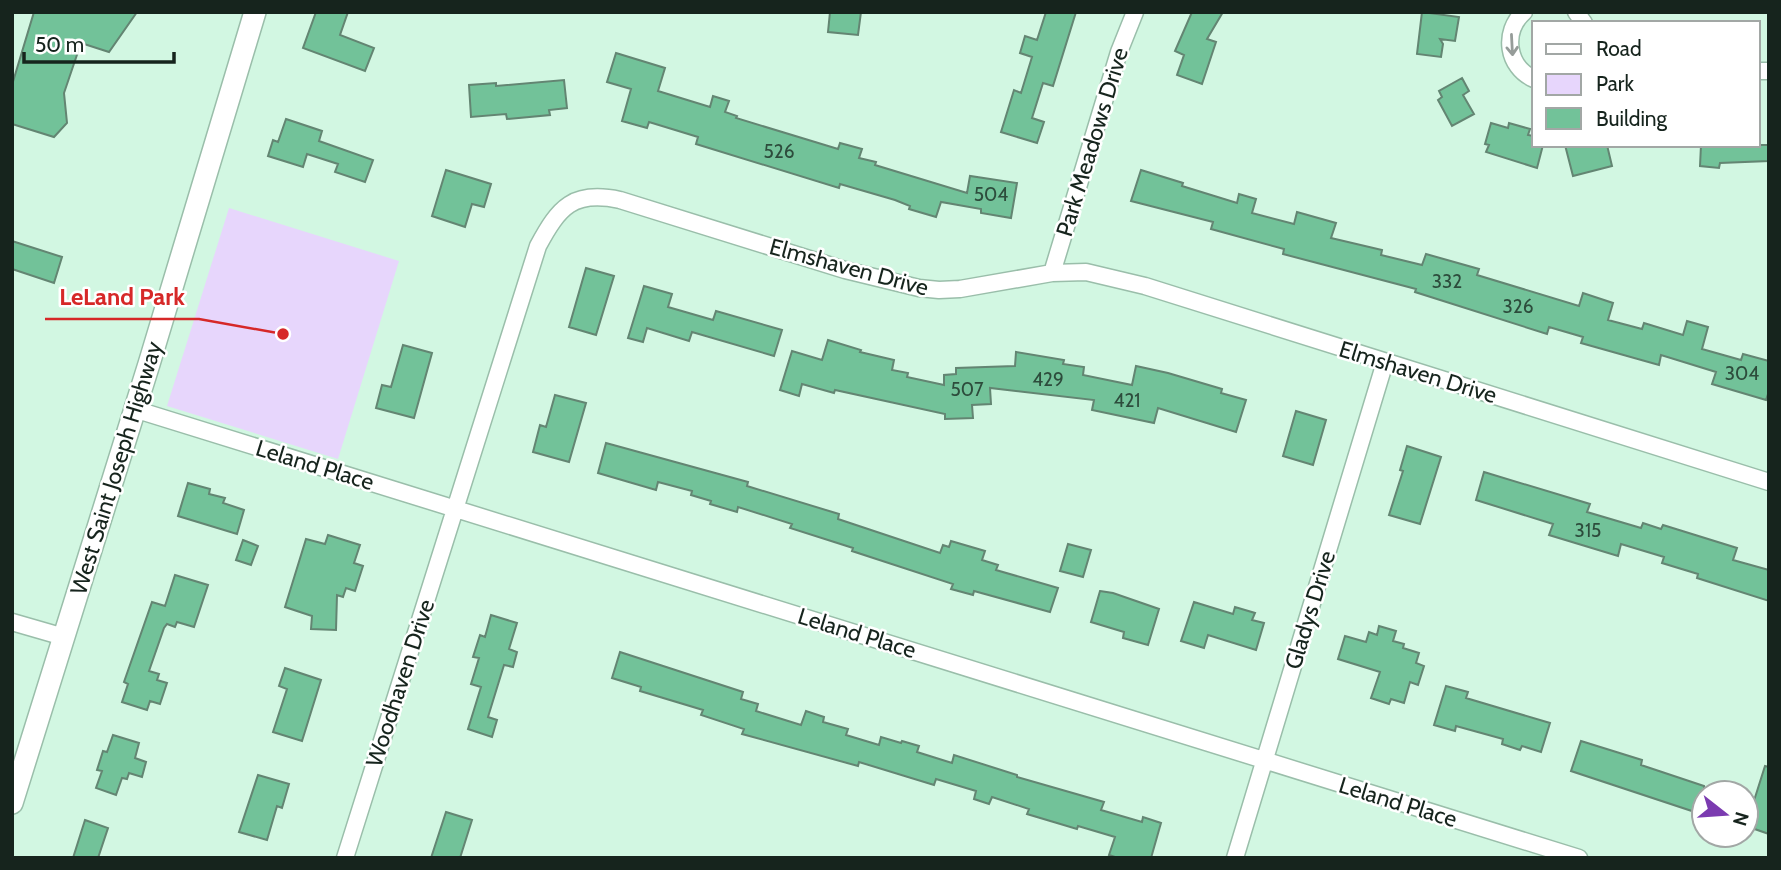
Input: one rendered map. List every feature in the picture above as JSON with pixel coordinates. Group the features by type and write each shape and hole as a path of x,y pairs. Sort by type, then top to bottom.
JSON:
{"street":[{"name":"West Saint Joseph Highway","path":"12,803 255,12"},
{"name":"Park Meadows Drive","path":"1052,273 1111,77 1135,12"},
{"path":"1524,12 1511,30 1509,42 1518,67 1532,78"},
{"name":"Elmshaven Drive","path":"457,509 538,246 553,218 572,203 588,196 621,200 845,270 919,288 960,289 1052,273 1086,272 1145,286 1769,482"},
{"name":"Gladys Drive","path":"1236,858 1385,362"},
{"name":"Leland Place","path":"134,409 1579,858"},
{"name":"Woodhaven Drive","path":"345,858 457,509"},
{"path":"12,622 64,637"}],"green space":[{"path":"229,208 399,261 338,459 167,406"}],"building":[{"path":"34,12 137,12 109,52 81,43 64,93 67,123 54,137 12,124 12,85"},
{"path":"316,12 348,12 340,35 374,48 365,71 303,48"},
{"path":"830,12 861,12 858,35 828,32"},
{"path":"1046,12 1076,12 1053,86 1043,83 1032,118 1044,122 1037,143 1001,132 1014,90 1021,93 1032,57 1020,53 1025,36 1037,40"},
{"path":"1192,12 1223,12 1207,39 1216,42 1202,84 1177,75 1184,55 1175,51"},
{"path":"1422,12 1459,17 1455,41 1440,39 1443,44 1441,57 1417,54"},
{"path":"616,53 665,68 658,91 710,107 713,96 729,101 725,112 737,116 736,118 838,149 840,143 862,149 859,158 876,162 875,165 967,193 970,176 1017,183 1011,218 941,202 936,217 909,209 910,206 895,200 840,184 839,188 696,144 698,137 649,122 647,128 622,121 631,89 607,82"},
{"path":"1462,78 1469,91 1463,95 1474,114 1452,126 1438,100 1442,97 1439,91"},
{"path":"564,80 567,108 549,110 550,115 507,119 506,114 471,117 469,85 496,83 496,86"},
{"path":"286,119 322,131 319,141 373,160 365,182 335,172 338,164 307,154 303,167 268,156 273,140 278,142"},
{"path":"1491,123 1508,128 1509,123 1530,129 1528,135 1532,136 1532,147 1542,147 1537,168 1486,152 1489,145 1485,144"},
{"path":"1769,145 1769,161 1720,163 1719,168 1700,166 1701,147"},
{"path":"1566,147 1607,147 1612,166 1573,176"},
{"path":"446,170 491,184 484,207 472,204 465,227 432,216"},
{"path":"1141,170 1237,203 1239,194 1256,199 1252,213 1294,224 1297,212 1336,223 1331,238 1382,250 1381,255 1422,265 1426,254 1479,269 1477,275 1579,306 1583,293 1613,303 1608,320 1642,329 1644,323 1683,335 1687,321 1708,327 1702,349 1741,360 1743,354 1769,361 1769,391 1766,400 1712,384 1716,372 1661,355 1659,365 1581,343 1583,337 1549,327 1547,334 1415,292 1416,289 1283,254 1284,249 1211,229 1213,222 1131,201"},
{"path":"12,241 62,257 54,283 12,269"},
{"path":"586,268 614,276 596,335 569,327"},
{"path":"644,286 672,294 668,307 713,320 716,311 782,330 774,356 692,332 689,341 647,328 643,342 628,338"},
{"path":"828,340 861,350 860,352 894,360 892,370 908,373 907,377 944,385 944,375 956,374 956,368 1015,366 1016,352 1064,360 1063,364 1084,367 1083,375 1132,385 1136,366 1222,389 1221,393 1246,400 1236,432 1158,408 1154,423 1092,410 1094,400 990,388 991,404 972,405 973,418 945,419 945,414 835,390 834,393 802,384 799,396 780,390 792,351 822,360"},
{"path":"403,345 432,353 414,418 376,408 382,385 391,387"},
{"path":"555,395 586,403 569,462 533,452 540,425 546,427"},
{"path":"1296,411 1326,420 1313,465 1283,456"},
{"path":"606,443 748,482 747,486 839,514 838,519 940,553 943,545 949,547 951,541 985,551 982,560 998,565 996,570 1058,588 1050,612 974,591 973,595 951,589 953,584 790,528 792,524 738,507 737,512 710,504 711,501 691,495 692,491 658,482 656,490 598,473"},
{"path":"1407,446 1441,457 1420,524 1389,515 1403,471 1400,470"},
{"path":"1484,472 1590,504 1587,512 1641,528 1643,523 1661,529 1663,525 1737,548 1733,560 1769,570 1769,601 1697,578 1698,574 1662,563 1664,557 1621,544 1618,556 1549,535 1553,524 1476,500"},
{"path":"188,483 210,489 209,494 225,498 223,503 244,510 237,534 178,516"},
{"path":"328,535 360,545 354,563 363,566 355,591 346,588 343,597 337,595 336,630 311,629 312,616 285,607 306,539 325,544"},
{"path":"243,540 258,546 251,565 236,560"},
{"path":"1068,544 1091,550 1083,577 1060,571"},
{"path":"175,575 208,585 194,627 177,622 175,627 167,624 164,628 149,671 159,674 157,680 167,683 160,704 150,701 147,710 122,702 128,684 124,682 152,602 165,606"},
{"path":"1100,591 1159,609 1148,645 1123,638 1124,632 1091,622"},
{"path":"1194,602 1233,614 1235,607 1255,613 1252,620 1264,623 1256,650 1208,635 1204,648 1181,641"},
{"path":"491,615 517,623 509,649 517,652 513,667 504,665 488,717 497,720 492,737 468,729 481,687 471,684 479,658 473,657 480,635 485,637"},
{"path":"1379,626 1396,631 1393,641 1404,644 1403,648 1419,653 1416,663 1424,666 1418,685 1410,682 1404,703 1391,699 1389,704 1371,698 1380,672 1338,659 1345,636 1366,642 1369,632 1377,635"},
{"path":"620,652 743,692 741,699 758,704 756,711 801,725 806,711 824,717 823,722 848,729 846,735 879,745 881,737 901,743 902,741 919,746 917,752 952,763 954,755 1017,777 1104,802 1101,810 1142,822 1143,817 1161,823 1151,858 1118,858 1109,855 1115,837 1027,814 1029,809 992,797 989,804 974,799 976,791 936,779 934,785 859,762 858,766 742,734 744,729 701,715 703,710 640,691 641,687 612,678"},
{"path":"285,668 321,680 302,741 273,732 287,689 279,686"},
{"path":"1446,686 1468,692 1466,698 1550,723 1541,752 1522,746 1520,750 1502,744 1503,739 1456,726 1455,731 1434,725"},
{"path":"113,735 139,743 135,758 146,762 142,777 129,773 127,779 122,778 116,795 96,788 102,771 97,770 103,751 107,752"},
{"path":"1581,741 1642,760 1641,765 1690,781 1690,810 1571,771"},
{"path":"1765,766 1769,767 1769,834 1760,831 1760,782"},
{"path":"258,775 289,784 282,808 277,806 267,840 239,832"},
{"path":"446,812 472,820 460,858 431,858"},
{"path":"85,820 108,828 98,858 73,858"}],"place":[{"name":"LeLand Park","path":"283,334"}]}
